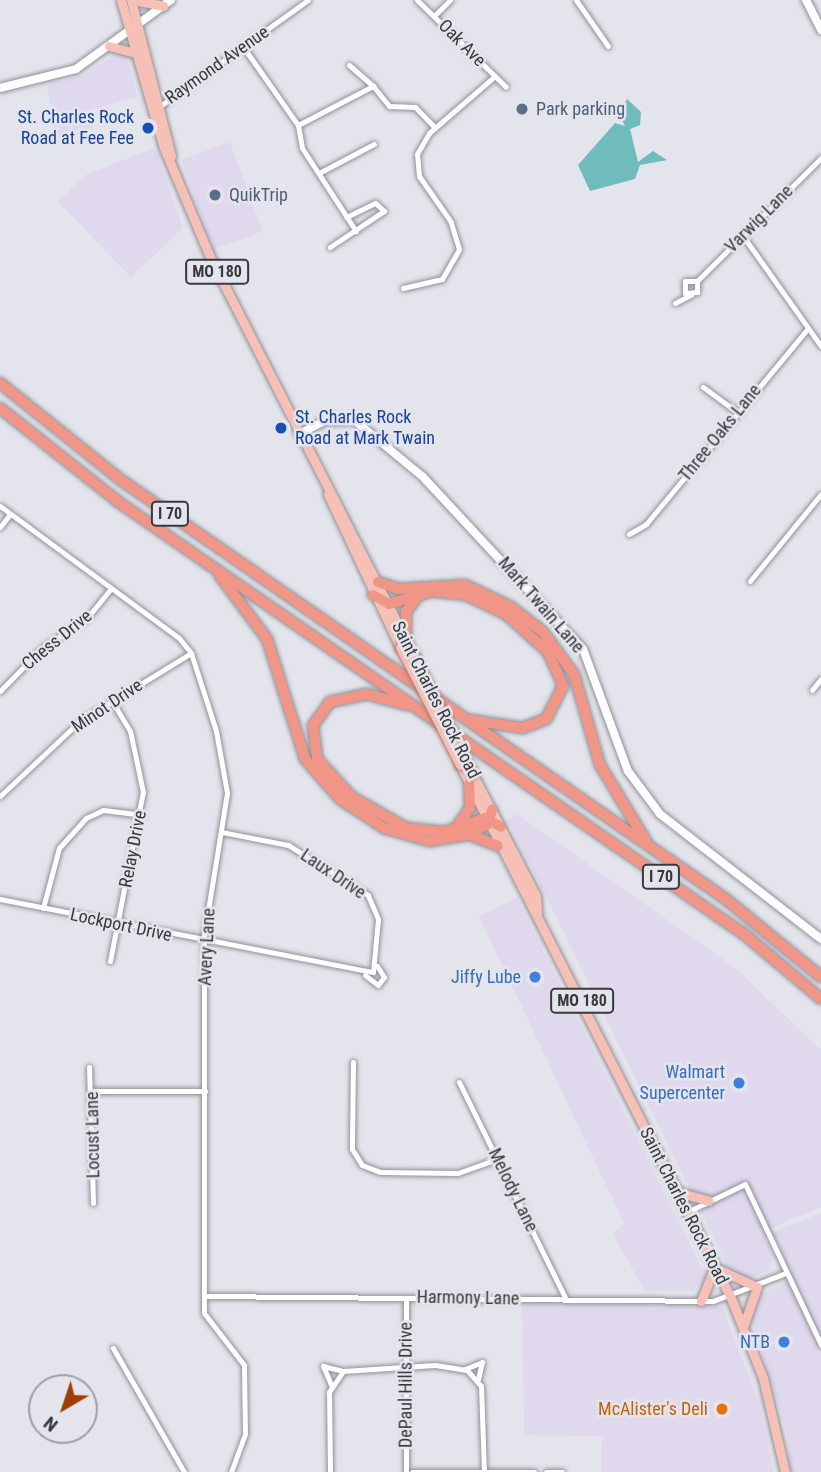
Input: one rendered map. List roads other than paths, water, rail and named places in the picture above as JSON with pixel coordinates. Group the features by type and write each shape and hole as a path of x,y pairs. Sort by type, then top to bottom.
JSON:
{"highway":[{"name":"I 70","path":"0,383 121,480 752,919 821,977"},
{"name":"I 70","path":"0,408 213,567 745,935 821,999"},
{"path":"213,567 267,639 299,745 326,785 370,820 405,837 488,837 498,846"},
{"path":"378,582 407,588 439,582 478,589 512,607 555,645 574,674 608,783 650,847"},
{"path":"385,605 407,588"},
{"path":"385,605 420,593 456,592 491,605 536,639 562,677 555,709 534,725 466,719"},
{"path":"403,643 405,612 420,593"},
{"path":"373,596 385,605"},
{"path":"418,709 367,694 338,697 317,716 313,750 337,783 376,813 415,830 454,830 489,818"},
{"path":"454,830 470,808 469,784"},
{"path":"467,835 489,818"},
{"path":"489,818 501,827"}],"main road":[{"name":"Saint Charles Rock Road","path":"121,0 135,53 209,257 299,434 373,596"},
{"name":"Saint Charles Rock Road","path":"132,0 171,156"},
{"path":"132,0 167,3"},
{"path":"109,46 135,53"},
{"name":"Saint Charles Rock Road","path":"327,492 378,582 385,605 460,765 489,818"},
{"name":"Saint Charles Rock Road","path":"403,643 414,656 472,773 498,846 537,912"},
{"name":"Saint Charles Rock Road","path":"501,827 537,912 744,1327 788,1472"},
{"path":"677,1191 709,1201"},
{"path":"701,1301 715,1267 757,1287 744,1327"}],"street":[{"name":"Raymond Avenue","path":"160,106 308,0"},
{"name":"Oak Ave","path":"417,0 506,87"},
{"path":"435,16 450,0"},
{"path":"806,0 821,30"},
{"path":"579,1 608,46"},
{"path":"0,88 76,69 167,3"},
{"path":"244,48 298,125 302,148 356,231"},
{"path":"349,65 373,86 389,106 415,107 435,128"},
{"path":"402,288 435,283 458,258 459,238 418,169 417,154 435,128 495,76"},
{"path":"298,125 373,86"},
{"path":"319,173 374,144"},
{"name":"Varwig Lane","path":"684,290 685,281 697,281 821,158"},
{"path":"330,247 382,216 382,207 375,204 346,217"},
{"path":"743,236 821,346"},
{"name":"Varwig Lane","path":"691,295 699,290 697,281"},
{"path":"684,290 691,295 675,303 684,290"},
{"name":"Three Oaks Lane","path":"629,534 646,524 808,328"},
{"path":"703,387 737,412"},
{"name":"Mark Twain Lane","path":"299,434 324,421 354,420 422,476 583,649 628,771 660,814 821,939"},
{"path":"750,581 821,494"},
{"path":"0,506 111,588 191,653"},
{"path":"0,527 10,514"},
{"name":"Chess Drive","path":"0,691 41,649 87,618 111,588"},
{"name":"Minot Drive","path":"0,796 80,721 191,653"},
{"name":"Avery Lane","path":"191,653 225,769 222,832 204,943 204,1296 207,1322 244,1365 245,1434 232,1472"},
{"path":"812,691 821,679"},
{"name":"Relay Drive","path":"110,961 142,815 140,763 112,701"},
{"path":"43,908 59,848 86,818 103,810 142,815"},
{"name":"Laux Drive","path":"222,832 288,845 368,895 378,919 377,966"},
{"name":"Lockport Drive","path":"0,899 365,975"},
{"path":"377,966 384,977 378,985 365,975 373,972 377,966"},
{"path":"353,1062 352,1149 362,1165 380,1172 458,1173 497,1158"},
{"name":"Locust Lane","path":"89,1067 94,1091 93,1203"},
{"name":"Melody Lane","path":"459,1082 566,1299"},
{"path":"94,1091 205,1091"},
{"path":"687,1212 745,1184 821,1345"},
{"name":"Harmony Lane","path":"204,1296 701,1301 731,1298 786,1273"},
{"name":"DePaul Hills Drive","path":"406,1297 406,1472"},
{"path":"113,1348 184,1472"},
{"path":"330,1472 332,1387 323,1366 343,1371 406,1366 465,1369 482,1362 478,1379 484,1471"},
{"path":"465,1369 478,1379"},
{"path":"332,1387 343,1371"},
{"path":"412,1472 534,1472"},
{"path":"547,1472 562,1472"}],"water":[{"path":"627,99 641,112 640,125 630,129 638,162 653,151 667,160 640,165 635,179 590,191 578,165 615,123 625,126 619,114"}],"place":[{"name":"Park parking","path":"522,109"},
{"name":"St. Charles Rock Road at Fee Fee","path":"148,128"},
{"name":"QuikTrip","path":"215,195"},
{"name":"St. Charles Rock Road at Mark Twain","path":"281,428"},
{"name":"Jiffy Lube","path":"535,977"},
{"name":"Walmart Supercenter","path":"739,1083"},
{"name":"NTB","path":"784,1342"},
{"name":"McAlister's Deli","path":"722,1409"}]}
